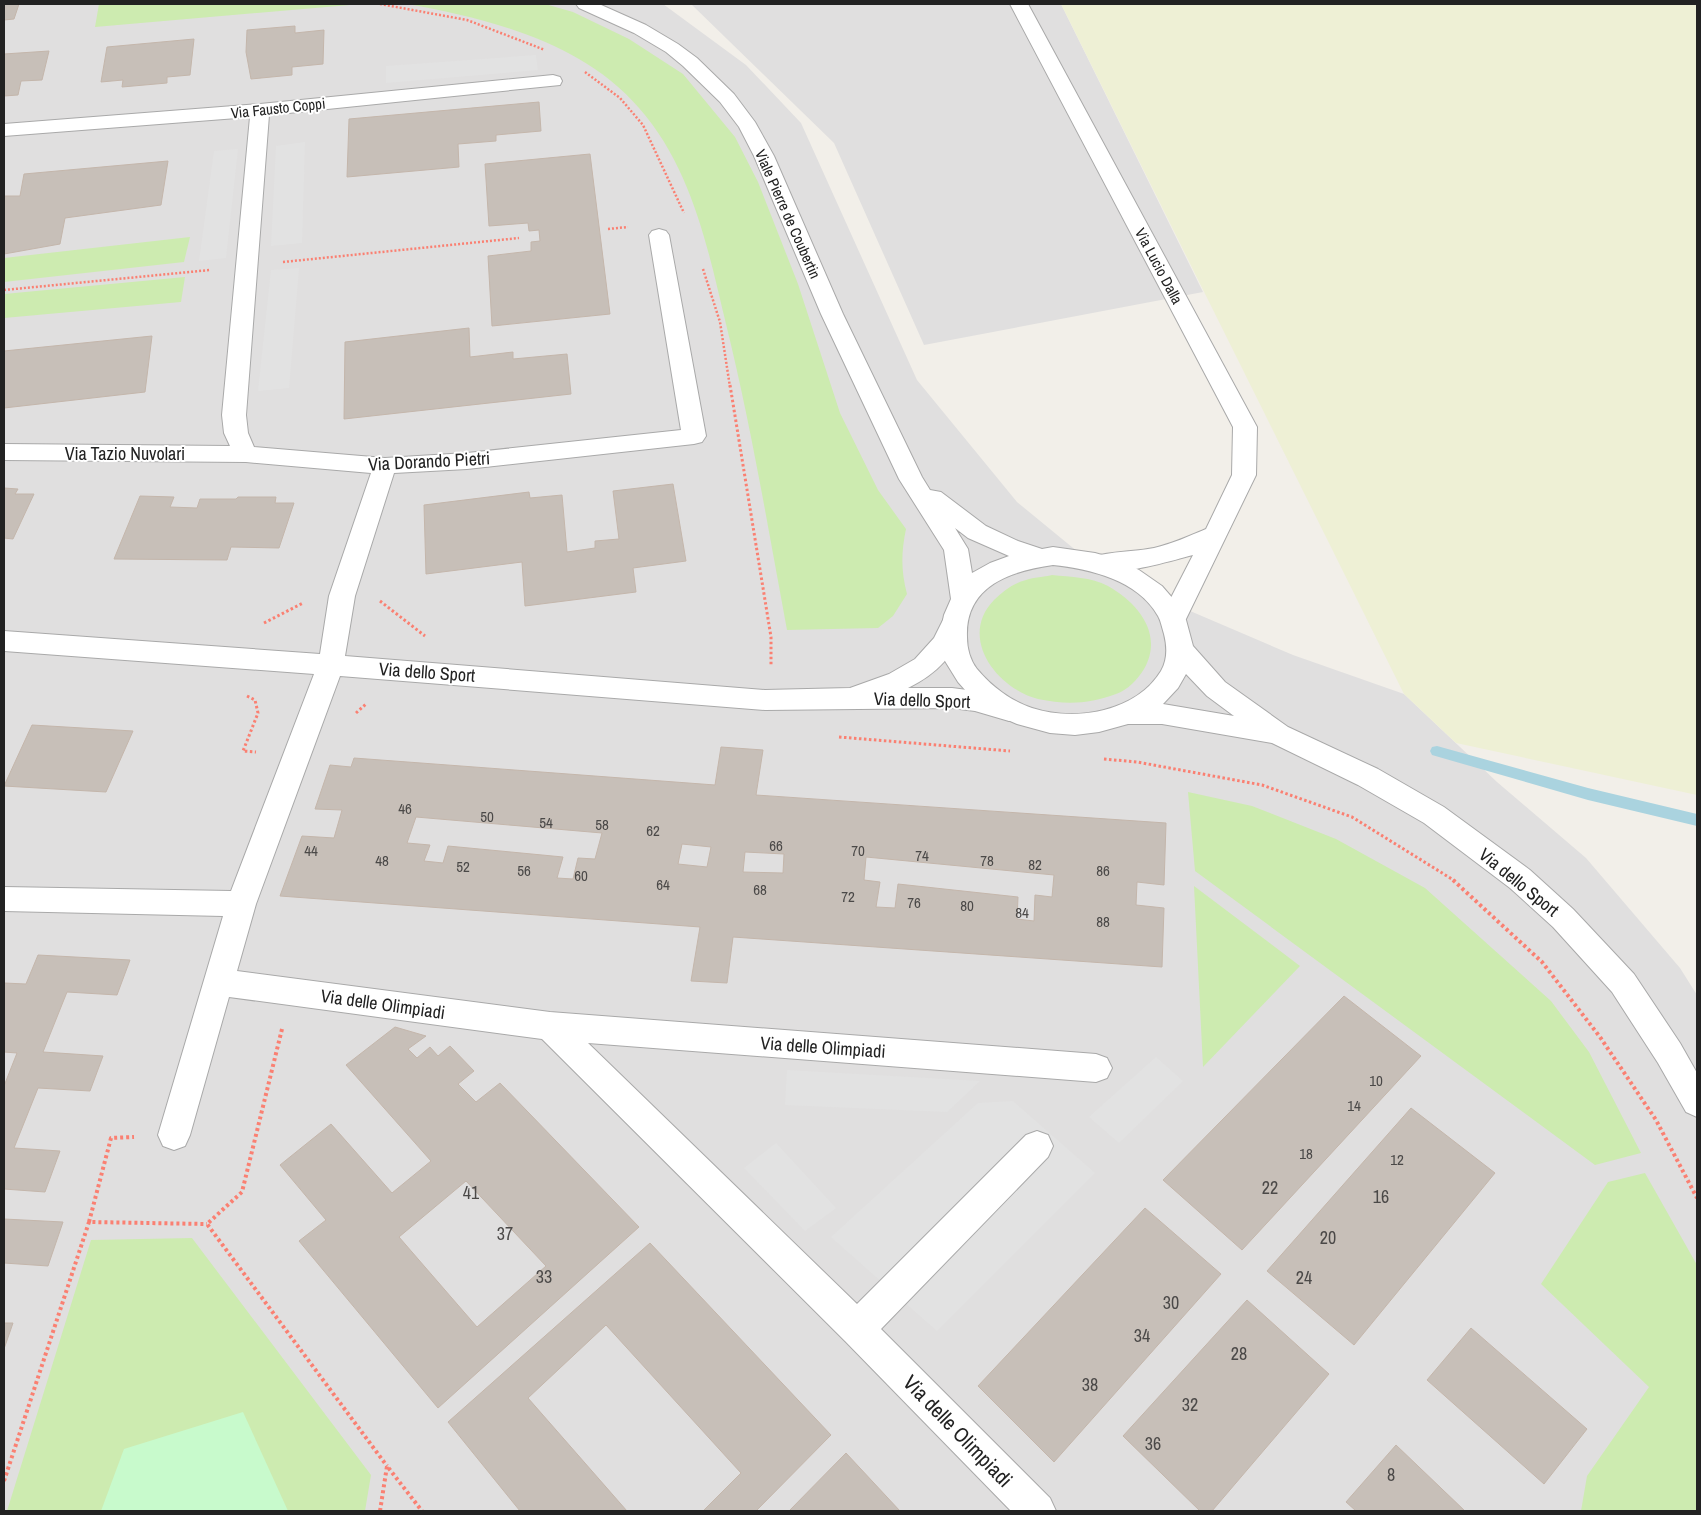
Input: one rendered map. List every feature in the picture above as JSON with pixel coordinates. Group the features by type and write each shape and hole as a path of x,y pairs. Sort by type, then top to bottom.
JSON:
{"street":[{"name":"Viale Pierre de Coubertin","path":"585,4 640,29 672,48 690,62 727,98 748,126 764,156 832,314 911,479 956,549 964,599"},
{"name":"Via Lucio Dalla","path":"1019,4 1245,427 1244,476 1173,619"},
{"name":"Via Fausto Coppi","path":"4,130 260,110 553,81"},
{"path":"246,454 236,433 234,415 260,110"},
{"name":"Via Dorando Pietri","path":"246,454 385,466 467,461 694,436 659,235"},
{"name":"Via Tazio Nuvolari","path":"4,452 246,454"},
{"path":"174,1135 241,904 331,664 342,596 385,466"},
{"name":"Viale Pierre de Coubertin","path":"918,489 977,532 1009,547 1042,558"},
{"path":"1101,563 1152,557 1185,548 1215,535"},
{"name":"Viale Pierre de Coubertin","path":"1069,558 1101,563 1122,570 1139,580 1160,599 1173,619 1180,649 1174,673 1156,696 1130,714 1095,724 1057,724 1021,715 990,698 966,675 954,648 952,625 964,599 976,584 997,570 1023,560 1069,558"},
{"name":"Via dello Sport","path":"851,698 909,676 926,666 939,652 952,625"},
{"name":"Via dello Sport","path":"4,641 331,664 765,700 952,698 975,700 1021,715"},
{"name":"Via dello Sport","path":"1180,649 1216,688 1278,734 1368,777 1434,816 1520,879 1563,918 1623,983 1670,1053 1697,1102"},
{"name":"Via dello Sport","path":"1130,714 1162,714 1278,734"},
{"path":"4,899 241,904"},
{"name":"Via delle Olimpiadi","path":"217,982 550,1026 1096,1068"},
{"name":"Via delle Olimpiadi","path":"550,1026 857,1329 1037,1511"},
{"path":"857,1329 1037,1146"}],"path":[{"path":"258,627 315,597 342,596"},
{"path":"239,693 255,700 258,713 243,751 298,752"},
{"path":"354,718 357,711 369,702"},
{"path":"832,736 1017,751"},
{"path":"1097,758 1137,762 1262,785 1352,817 1455,881 1542,962 1600,1037 1656,1120 1697,1198"},
{"path":"89,1222 207,1224 242,1192 282,1029 274,1028"},
{"path":"4,1481 89,1222 111,1138 174,1135"},
{"path":"207,1224 422,1511"},
{"path":"380,1511 387,1466"}],"shaded area":[{"path":"4,4 663,4 746,65 801,123 917,380 1017,502 1106,575 1293,655 1404,694 1497,782 1586,858 1680,968 1697,995 1697,1511 4,1511"},
{"path":"691,4 1061,4 1203,292 924,345 834,143"},
{"path":"536,55 538,70 386,83 386,66"},
{"path":"305,142 302,243 271,246 276,146"},
{"path":"238,149 226,258 199,261 214,151"},
{"path":"299,268 289,388 258,391 271,270"},
{"path":"1156,1057 1183,1081 1119,1143 1089,1117"},
{"path":"787,1070 980,1081 947,1112 785,1105"},
{"path":"1013,1101 1095,1173 937,1331 831,1237 978,1103"},
{"path":"776,1143 836,1208 805,1231 744,1168"}],"green space":[{"path":"99,4 342,4 350,5 95,27"},
{"path":"407,4 545,4 573,12 629,39 683,74 735,137 758,182 798,284 840,413 878,490 906,529 902,562 907,594 893,616 878,628 787,630 743,400 705,239 685,183 657,131 639,108 616,85 590,66 562,50 502,26 470,17"},
{"path":"1061,4 1697,4 1697,795 1456,743 1404,694"},
{"path":"190,237 184,262 4,282 4,258"},
{"path":"185,277 181,302 4,318 4,294"},
{"path":"1052,575 1088,579 1108,586 1129,601 1145,621 1151,644 1149,656 1142,673 1125,690 1087,702 1068,703 1038,699 1008,684 996,673 987,659 981,645 980,630 984,614 994,600 1017,583 1032,578"},
{"path":"1188,792 1252,806 1336,839 1425,888 1551,1001 1589,1052 1641,1153 1595,1165 1195,871"},
{"path":"1194,886 1300,966 1203,1067"},
{"path":"1645,1173 1697,1265 1697,1511 1581,1511 1587,1476 1649,1387 1541,1284 1608,1182"},
{"path":"192,1238 371,1475 365,1511 7,1511 91,1240"},
{"path":"243,1412 288,1511 101,1511 124,1449"}],"building":[{"path":"4,4 19,4 14,19 4,20"},
{"path":"295,26 295,33 324,30 323,64 292,67 292,75 251,79 246,52 247,30"},
{"path":"194,39 190,75 167,77 167,83 122,87 123,80 101,82 107,47"},
{"path":"49,51 42,80 21,81 18,95 4,96 4,54"},
{"path":"539,102 541,131 496,135 496,141 458,144 459,167 347,177 349,119"},
{"path":"590,154 610,314 492,326 488,256 531,251 531,242 540,241 539,230 529,231 528,223 489,226 485,164"},
{"path":"168,161 161,205 65,218 60,244 4,254 4,196 20,196 24,174"},
{"path":"469,328 470,357 513,352 513,359 567,354 571,394 344,419 345,342"},
{"path":"152,336 145,392 4,408 4,351"},
{"path":"673,484 686,561 633,568 636,592 525,606 522,562 426,574 424,505 529,492 530,498 562,495 567,552 595,548 595,541 619,539 613,491"},
{"path":"4,488 18,489 15,494 34,494 13,539 4,538"},
{"path":"140,496 174,497 170,507 197,508 200,499 236,499 238,497 276,497 275,503 294,503 279,548 231,547 227,560 114,559"},
{"path":"32,725 133,731 106,792 4,786"},
{"path":"721,747 763,750 756,795 1166,823 1164,885 1137,882 1136,905 1164,908 1162,967 733,937 727,983 691,981 700,927 280,896 302,836 334,838 342,810 315,809 330,765 351,767 354,758 715,785","holes":["416,817 602,833 595,859 578,858 573,879 557,878 563,857 448,846 443,863 424,861 430,845 407,843","682,844 711,847 707,867 678,864","745,852 784,854 783,873 743,872","866,857 1054,875 1052,897 1035,895 1034,921 1017,919 1018,897 898,884 895,908 876,907 880,882 864,880"]},
{"path":"38,955 130,960 117,995 67,992 43,1052 103,1056 90,1091 38,1088 14,1148 60,1151 45,1192 4,1189 4,1086 17,1053 4,1052 4,983 26,984"},
{"path":"1344,996 1421,1056 1242,1250 1163,1180"},
{"path":"395,1027 426,1036 408,1049 417,1058 430,1047 438,1056 450,1046 474,1071 458,1084 476,1102 500,1083 639,1227 438,1408 299,1241 326,1220 280,1165 331,1124 392,1193 431,1161 346,1065","holes":["466,1181 546,1266 477,1327 399,1237"]},
{"path":"1411,1108 1495,1173 1354,1345 1267,1271"},
{"path":"1145,1208 1221,1274 1054,1462 978,1386"},
{"path":"4,1219 63,1222 48,1266 4,1263"},
{"path":"650,1243 831,1435 756,1511 703,1511 741,1473 606,1325 528,1398 627,1511 520,1511 448,1422"},
{"path":"1247,1300 1329,1374 1212,1511 1200,1511 1123,1436"},
{"path":"4,1323 13,1323 4,1349"},
{"path":"1471,1328 1587,1429 1544,1484 1427,1380"},
{"path":"1396,1445 1465,1511 1356,1511 1346,1502"},
{"path":"846,1453 900,1511 789,1511"}],"waterway":[{"path":"1437,751 1588,794 1697,820"}]}
